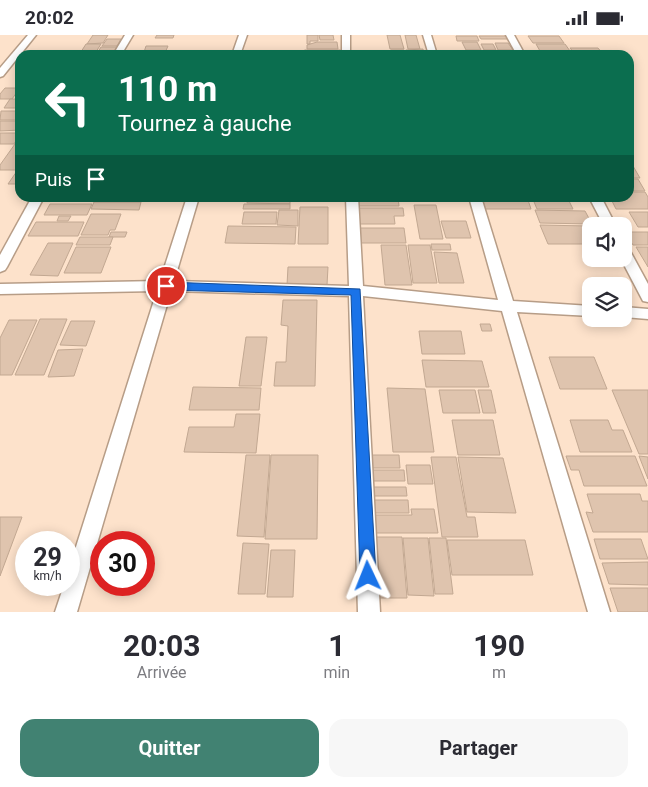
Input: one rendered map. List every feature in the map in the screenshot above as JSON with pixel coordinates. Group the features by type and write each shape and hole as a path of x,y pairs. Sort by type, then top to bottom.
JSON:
{"street":[{"path":"20,50 32,35"},
{"path":"120,50 128,35"},
{"path":"238,50 243,35"},
{"path":"346,35 346,50"},
{"path":"427,35 432,50"},
{"path":"510,35 518,50"},
{"path":"0,74 15,56"},
{"path":"0,267 35,202"},
{"path":"66,612 191,202"},
{"path":"352,202 369,612"},
{"path":"477,202 600,612"},
{"path":"598,202 605,217"},
{"path":"632,267 648,297"},
{"path":"0,289 166,286 356,291 508,306 582,310"},
{"path":"632,313 648,314"}],"building":[{"path":"93,35 108,35 103,43 87,44"},
{"path":"157,35 174,35 173,38 155,38"},
{"path":"307,35 318,35 318,41 310,41 310,44 307,44"},
{"path":"319,35 333,35 334,40 320,40"},
{"path":"387,35 400,35 404,49 390,49"},
{"path":"405,35 416,35 420,49 408,49"},
{"path":"456,36 477,36 479,41 457,41"},
{"path":"479,36 508,36 510,39 481,39"},
{"path":"528,36 559,36 564,43 533,43"},
{"path":"107,39 121,39 117,46 102,46"},
{"path":"317,42 337,42 338,49 307,49 307,45"},
{"path":"462,42 477,42 481,50 466,50"},
{"path":"495,43 508,43 513,50 498,50"},
{"path":"86,44 101,44 97,50 82,50"},
{"path":"481,44 493,44 496,50 484,50"},
{"path":"536,44 565,44 569,50 539,50"},
{"path":"146,46 168,46 166,50 145,50"},
{"path":"101,47 117,47 115,50 99,50"},
{"path":"570,48 598,48 600,50 572,50"},
{"path":"5,88 15,88 15,95 12,99 0,99 0,94"},
{"path":"10,99 15,99 15,108 4,108"},
{"path":"1,111 15,111 15,120 0,120"},
{"path":"0,121 15,121 15,130 0,131"},
{"path":"0,133 15,133 14,144 0,144"},
{"path":"15,144 15,170 0,170 0,165"},
{"path":"634,168 640,178 634,178"},
{"path":"15,174 15,184 8,184"},
{"path":"634,179 638,179 645,191 634,191"},
{"path":"634,192 645,192 648,197 648,209 616,209 612,202 634,202"},
{"path":"94,202 141,202 139,210 91,209"},
{"path":"290,202 290,204 247,203"},
{"path":"355,202 399,202 399,206 355,206"},
{"path":"483,202 529,202 531,209 485,209"},
{"path":"534,202 570,202 573,209 537,209"},
{"path":"50,204 92,204 87,215 44,215"},
{"path":"244,204 290,204 290,209 243,209"},
{"path":"414,205 436,205 443,239 420,239"},
{"path":"300,207 328,207 328,244 298,244"},
{"path":"355,208 403,208 404,216 394,216 395,224 356,224"},
{"path":"279,210 298,210 298,226 277,225"},
{"path":"535,210 585,211 588,217 582,217 582,224 540,223"},
{"path":"244,212 277,212 276,224 242,224"},
{"path":"629,212 648,212 648,227 638,227"},
{"path":"91,214 121,214 115,230 110,230 108,235 81,235"},
{"path":"59,216 71,216 68,221 57,221"},
{"path":"441,221 466,221 471,238 446,238"},
{"path":"36,222 84,222 78,236 28,236"},
{"path":"540,225 582,226 582,244 548,244"},
{"path":"228,226 296,227 295,244 225,243"},
{"path":"357,228 404,228 406,243 357,243"},
{"path":"111,232 127,232 125,237 109,237"},
{"path":"632,232 648,232 648,245 633,245"},
{"path":"80,237 113,237 110,245 76,245"},
{"path":"48,243 73,243 58,276 30,275"},
{"path":"431,244 450,244 451,250 432,250"},
{"path":"381,245 406,245 412,285 385,285"},
{"path":"408,245 430,245 437,283 413,283"},
{"path":"76,247 111,247 101,273 64,273"},
{"path":"636,247 648,247 648,267"},
{"path":"434,252 457,253 464,283 439,283"},
{"path":"288,267 328,267 327,285 287,285"},
{"path":"283,300 317,300 315,386 274,386 276,362 286,362 288,326 281,325"},
{"path":"40,319 67,319 44,375 15,375"},
{"path":"9,320 37,320 12,375 0,375 0,338"},
{"path":"71,321 95,321 86,346 60,345"},
{"path":"480,324 490,324 492,331 482,331"},
{"path":"419,331 461,331 465,354 422,354"},
{"path":"246,337 267,337 261,386 239,386"},
{"path":"83,349 74,376 48,377 58,350"},
{"path":"549,357 594,357 607,389 560,389"},
{"path":"422,360 482,361 489,387 426,387"},
{"path":"193,387 261,388 259,410 189,410"},
{"path":"387,388 425,389 434,452 393,452"},
{"path":"439,390 475,390 480,413 443,413"},
{"path":"478,390 491,390 496,413 483,413"},
{"path":"612,390 648,390 648,454 639,454"},
{"path":"236,414 260,414 256,453 184,452 189,427 234,427"},
{"path":"452,420 493,420 500,455 458,455"},
{"path":"570,420 608,420 612,430 623,430 632,452 580,452"},
{"path":"246,455 270,455 264,537 237,536"},
{"path":"271,455 318,455 317,539 265,539"},
{"path":"372,455 399,455 400,468 372,468"},
{"path":"566,456 635,456 647,486 584,486 579,470 571,470"},
{"path":"639,456 648,457 648,479"},
{"path":"431,457 456,457 467,517 475,517 478,537 442,537"},
{"path":"458,457 503,458 516,513 467,512"},
{"path":"406,465 430,465 433,484 408,484"},
{"path":"365,470 404,470 405,481 366,481"},
{"path":"369,487 406,487 407,496 370,496"},
{"path":"587,494 640,494 642,501 648,501 648,532 593,532 586,512 593,513"},
{"path":"373,500 408,500 409,513 374,513"},
{"path":"411,509 434,509 438,533 368,533 367,515 412,515"},
{"path":"0,517 22,517 17,531 15,531 15,536 0,576"},
{"path":"373,537 402,537 407,598 377,598"},
{"path":"403,538 428,538 434,596 408,595"},
{"path":"429,538 446,538 453,594 435,594"},
{"path":"594,539 641,539 648,559 600,559"},
{"path":"447,540 525,540 533,575 452,575"},
{"path":"243,543 269,544 265,594 238,594"},
{"path":"271,550 295,550 293,597 267,597"},
{"path":"648,562 648,585 609,584 602,563"},
{"path":"610,588 648,588 648,612 618,612"}],"route":[{"path":"166,286 356,291 368,576"}]}
